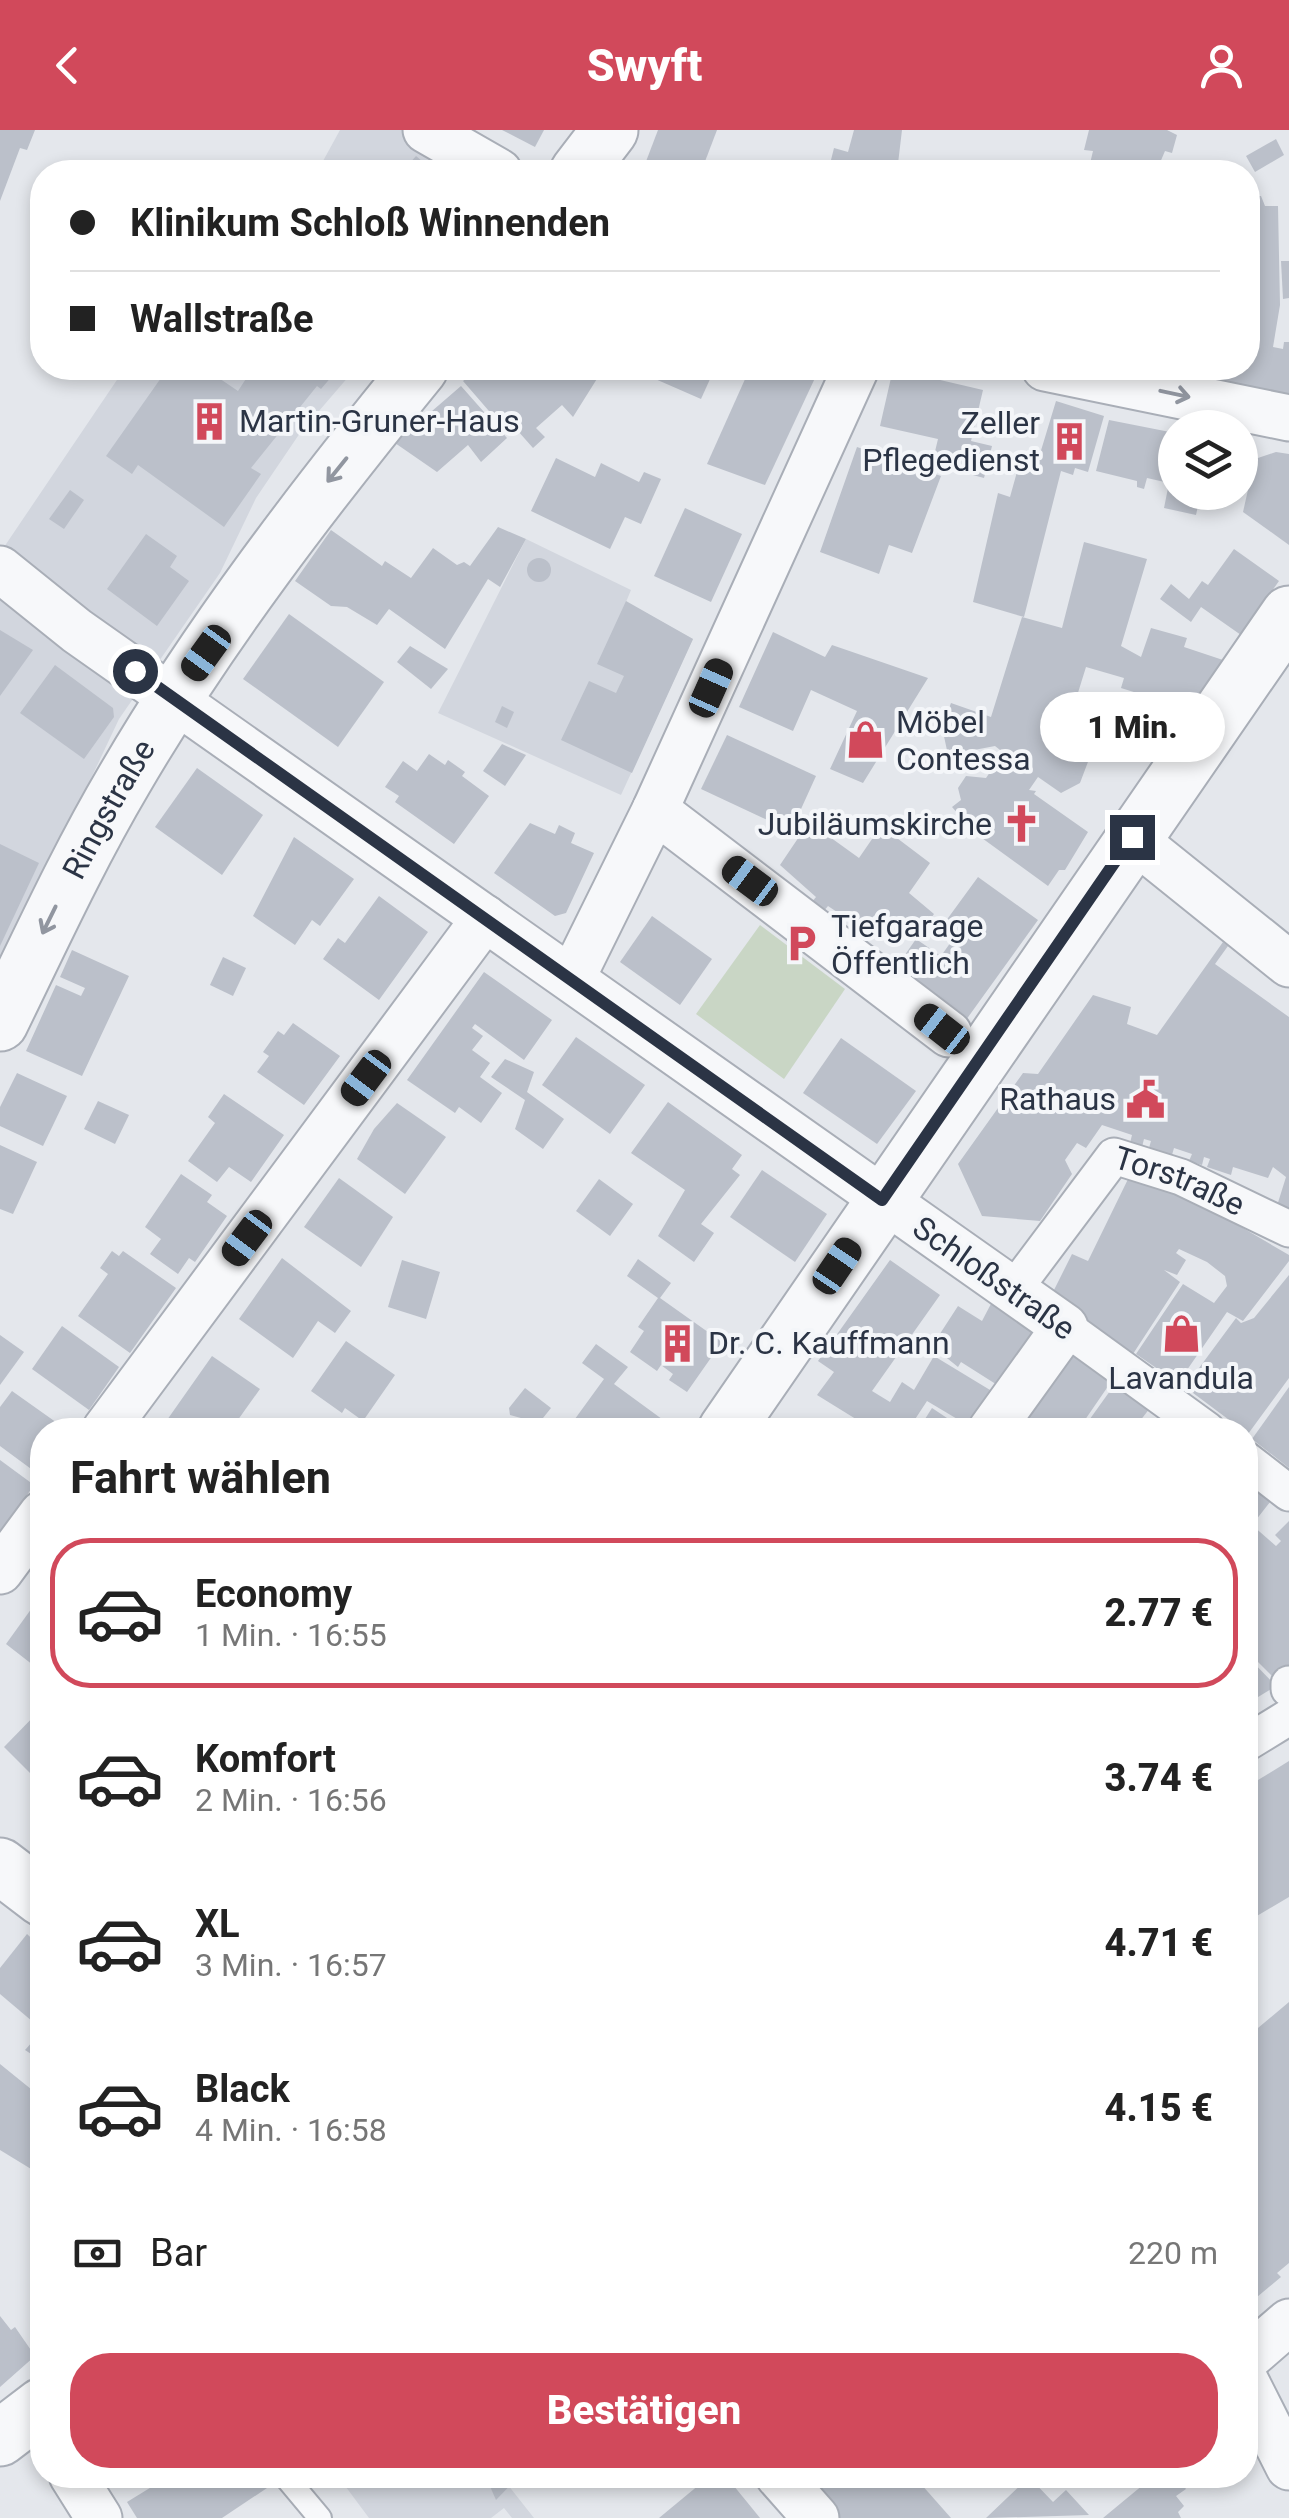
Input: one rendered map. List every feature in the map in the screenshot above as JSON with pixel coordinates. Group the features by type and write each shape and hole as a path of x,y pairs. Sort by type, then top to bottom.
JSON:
{"street":[{"path":"426,130 478,160"},
{"path":"587,160 610,130"},
{"name":"Ringstraße","path":"0,1023 72,874 174,698 326,484 410,380"},
{"path":"572,978 656,810 851,380"},
{"path":"1104,380 1289,418"},
{"name":"Schloßstraße","path":"0,569 77,631 1190,1418"},
{"path":"734,1418 1132,837 1282,640"},
{"path":"656,810 949,1034"},
{"path":"1132,837 1289,964"},
{"path":"113,1418 485,918"},
{"name":"Torstraße","path":"1012,1292 1114,1156 1181,1177 1289,1229"},
{"path":"1000,1418 1065,1327"},
{"path":"1258,1468 1289,1493"},
{"path":"0,1571 30,1530"},
{"path":"1258,1736 1289,1718"},
{"path":"0,1866 30,1889"},
{"path":"1258,2349 1289,2322"},
{"path":"1258,2406 1289,2467"},
{"path":"80,2488 99,2518"},
{"path":"789,2488 816,2518"}],"lane":[{"path":"295,2488 320,2518"}],"shaded area":[{"path":"340,130 413,130 464,160 324,160"},
{"path":"117,380 346,380 300,433 256,498 220,573 119,719 0,971 0,553"},
{"path":"526,539 631,590 626,602 693,639 621,795 438,713"},
{"path":"347,2488 510,2488 534,2518 512,2518 504,2508 491,2518 369,2518"}],"green space":[{"path":"760,925 845,989 784,1079 696,1014"}],"building":[{"path":"0,130 35,130 27,150 20,148 0,201"},
{"path":"502,130 544,130 535,147"},
{"path":"658,130 717,130 706,160 647,160"},
{"path":"854,130 902,130 898,160 831,160 834,148 848,152"},
{"path":"1089,130 1167,130 1177,135 1172,153 1165,151 1161,160 1091,160 1093,151 1084,150"},
{"path":"1276,139 1284,155 1260,169 1260,160 1248,160 1246,156"},
{"path":"1261,196 1265,206 1278,206 1280,305 1273,347 1283,349 1284,342 1289,342 1289,396 1217,383 1260,380"},
{"path":"1281,261 1289,261 1289,298 1283,299"},
{"name":"Martin-Gruner-Haus","path":"160,380 222,380 238,391 245,380 329,380 321,389 317,386 251,468 261,474 224,527 138,465 132,474 106,456"},
{"path":"596,380 573,417 562,405 536,428 545,437 533,448 502,413 495,418 463,381"},
{"path":"657,380 710,380 701,399"},
{"path":"745,380 814,380 765,485 707,464"},
{"path":"890,380 940,380 983,390 971,441 992,446 984,478 932,464 938,439 880,426"},
{"path":"461,386 507,438 481,462 468,445 437,472 395,443"},
{"path":"1056,401 1104,416 1088,472 1075,468 1073,475 1061,471 1024,617 973,602 998,493 1010,497 1020,461 1036,467"},
{"path":"1109,420 1158,430 1158,480 1147,478 1144,489 1137,487 1137,481 1096,471"},
{"path":"857,447 941,476 912,553 889,545 879,574 820,552"},
{"path":"1276,452 1289,454 1289,545 1243,512 1258,510 1258,458"},
{"path":"556,458 595,477 601,463 639,482 644,472 661,479 641,524 625,517 610,549 531,511"},
{"path":"70,490 84,500 64,529 49,519"},
{"path":"685,508 742,534 711,602 654,576"},
{"path":"498,527 526,539 500,587 488,579 445,649 389,609 377,625 347,607 331,606 295,581 331,530 382,566 385,561 411,578 433,548 457,565 464,562 470,566"},
{"path":"146,534 177,556 170,567 189,581 157,626 107,589"},
{"path":"1084,542 1147,559 1121,646 1141,657 1151,628 1187,638 1184,647 1223,660 1188,709 1121,688 1124,678 1086,667 1067,728 1097,738 1080,783 1061,793 1038,777 1029,790 1036,791 1034,794 1088,832 1065,870 1059,870 1048,886 975,833 952,807 961,800 958,788 966,776 986,778 997,762 1004,773 1014,761 995,746 948,755 942,727 951,703 991,717 1022,617 1062,628"},
{"path":"1234,549 1279,581 1241,635 1201,607 1191,622 1160,599 1171,584 1189,599 1202,581 1208,585"},
{"path":"539,558 548,561 548,579 539,582 530,579 527,570 530,561"},
{"path":"626,601 693,639 632,773 561,740 589,681 616,693 624,676 597,664"},
{"path":"289,614 384,682 338,747 243,679"},
{"path":"0,630 33,650 0,696"},
{"name":"Möbel Contessa","path":"773,632 825,657 832,645 928,678 863,783 830,769 857,711 811,690 793,731 739,707"},
{"path":"410,646 448,669 431,689 397,662"},
{"path":"55,665 113,708 114,717 84,759 20,713"},
{"path":"502,706 514,712 507,728 495,722"},
{"path":"727,735 816,776 791,831 701,789"},
{"path":"502,744 526,755 505,786 483,771"},
{"path":"429,754 445,765 448,760 489,796 454,844 395,802 399,796 385,787 403,761 417,771"},
{"path":"197,768 263,815 222,875 155,827"},
{"path":"809,822 859,858 881,826 930,863 909,893 934,914 923,930 909,920 902,930 877,912 864,930 828,906 823,912 811,903 816,897 780,865"},
{"path":"530,823 555,834 559,825 575,833 571,843 594,853 566,913 555,916 494,873"},
{"path":"294,837 354,879 320,926 312,920 295,945 253,916"},
{"path":"0,844 39,863 0,946"},
{"path":"978,877 1038,920 966,1020 895,969 916,939 941,956 953,939 940,929"},
{"path":"379,896 428,932 379,1000 323,959 338,938 345,943"},
{"path":"652,916 712,959 680,1005 620,962"},
{"name":"Rathaus","path":"1223,942 1228,946 1215,964 1289,1017 1289,1218 1276,1209 1286,1177 1273,1167 1268,1178 1233,1167 1231,1175 1207,1167 1210,1159 1204,1157 1202,1165 1189,1161 1192,1154 1174,1148 1172,1155 1149,1148 1151,1141 1144,1139 1142,1147 1130,1143 1132,1135 1102,1125 1086,1148 1077,1143 1065,1160 1072,1174 1040,1221 982,1216 958,1164 1023,1073 1038,1074 1093,995 1131,1007 1127,1024 1157,1035"},
{"path":"72,950 129,976 82,1076 26,1051 56,985 81,996 85,988 60,977"},
{"path":"223,957 246,968 233,996 210,985"},
{"path":"484,972 552,1020 524,1060 475,1024 472,1028 483,1036 472,1050 490,1063 480,1077 502,1093 481,1123 459,1107 455,1113 407,1080"},
{"path":"293,1023 340,1056 304,1105 257,1072 269,1056 263,1052 278,1031 284,1035"},
{"path":"576,1037 645,1085 610,1134 542,1085"},
{"path":"841,1038 916,1091 877,1144 803,1093"},
{"path":"505,1059 534,1072 527,1092 564,1119 543,1149 515,1129 525,1100 491,1077"},
{"path":"17,1073 67,1096 43,1146 0,1126 0,1107"},
{"path":"224,1094 284,1135 251,1182 229,1167 217,1182 188,1161 215,1123 208,1117"},
{"path":"98,1101 129,1115 115,1144 84,1129"},
{"path":"668,1102 742,1155 732,1169 740,1175 701,1224 714,1233 694,1262 658,1236 685,1190 631,1153"},
{"path":"397,1103 446,1137 405,1194 357,1159 374,1129"},
{"path":"0,1145 37,1162 13,1214 0,1209"},
{"path":"762,1170 827,1214 795,1262 730,1217"},
{"path":"1131,1173 1239,1220 1236,1224 1289,1255 1289,1261 1243,1321 1227,1312 1178,1383 1136,1354 1183,1284 1214,1303 1227,1286 1225,1276 1207,1262 1179,1249 1176,1253 1186,1260 1177,1275 1164,1270 1180,1282 1131,1357 1062,1308 1060,1295 1053,1292 1072,1254 1088,1261"},
{"path":"181,1174 212,1195 207,1202 227,1216 195,1262 189,1258 178,1274 150,1254 161,1239 145,1227"},
{"path":"339,1178 393,1217 361,1267 304,1227"},
{"path":"599,1179 633,1204 610,1236 576,1211"},
{"path":"112,1251 119,1256 123,1251 176,1288 130,1353 78,1316 108,1274 100,1268"},
{"path":"282,1258 351,1311 335,1333 318,1321 293,1358 239,1319"},
{"name":"Dr. C. Kauffmann","path":"638,1259 671,1283 660,1298 722,1342 687,1392 669,1380 673,1374 661,1365 657,1371 630,1352 644,1331 638,1327 658,1298 627,1276"},
{"path":"402,1260 440,1272 426,1319 388,1307"},
{"path":"890,1260 940,1295 872,1391 890,1402 902,1382 914,1390 934,1356 995,1393 980,1418 956,1418 927,1401 916,1418 854,1418 817,1395 834,1372 818,1361"},
{"path":"1289,1275 1289,1378 1258,1420 1227,1418 1185,1387 1236,1318 1241,1323 1254,1318"},
{"path":"993,1300 1036,1329 1002,1388 961,1362 958,1367 932,1346 958,1306 982,1321"},
{"path":"62,1326 119,1367 89,1410 32,1369"},
{"path":"0,1335 24,1352 0,1385"},
{"path":"346,1341 395,1375 365,1418 345,1408 342,1413 311,1391"},
{"path":"596,1344 628,1367 614,1384 661,1418 576,1418 604,1379 582,1363"},
{"path":"1072,1354 1111,1382 1086,1418 1029,1418"},
{"path":"212,1356 260,1389 239,1418 168,1418"},
{"path":"1115,1384 1150,1408 1142,1418 1091,1418"},
{"path":"1289,1387 1289,1468 1258,1444 1258,1431"},
{"path":"525,1388 551,1408 543,1418 521,1418 510,1415 509,1408"},
{"path":"12,1391 50,1418 30,1418 30,1468 0,1446 0,1407"},
{"path":"932,1408 947,1418 926,1418"},
{"path":"0,1460 30,1482 30,1491 0,1534"},
{"path":"1258,1485 1274,1497 1258,1517"},
{"path":"1289,1521 1289,1674 1279,1683 1258,1662 1258,1530 1276,1546 1281,1541 1275,1535"},
{"path":"30,1611 30,1663 6,1644"},
{"path":"1258,1667 1276,1686 1258,1697"},
{"path":"30,1720 30,1773 4,1747"},
{"path":"1289,1761 1289,1897 1258,1915 1258,1780"},
{"path":"27,1934 30,2019 0,1994 0,1968"},
{"path":"1289,2002 1289,2263 1277,2273 1281,2277 1258,2296 1258,2028"},
{"path":"0,2064 30,2088 30,2168 0,2150"},
{"path":"0,2316 11,2330 15,2327 30,2349 30,2360 0,2387"},
{"path":"150,2488 267,2488 222,2518 137,2518 127,2502"},
{"path":"491,2488 508,2488 496,2500"},
{"path":"695,2488 736,2488 760,2518 659,2518"},
{"path":"808,2488 924,2488 951,2518 834,2518"},
{"path":"1017,2488 1040,2488 1053,2502 1066,2490 1089,2515 986,2518"},
{"path":"1139,2488 1186,2489 1176,2496 1184,2506 1178,2512 1181,2518 1103,2518"}],"place":[{"name":"Martin-Gruner-Haus","path":"209,421"},
{"name":"Zeller Pflegedienst","path":"1070,441"},
{"name":"Möbel Contessa","path":"866,740"},
{"name":"Jubiläumskirche","path":"1022,824"},
{"name":"Tiefgarage Öffentlich","path":"801,944"},
{"name":"Rathaus","path":"1146,1099"},
{"name":"Lavandula","path":"1181,1333"},
{"name":"Dr. C. Kauffmann","path":"678,1343"}],"route":[{"path":"135,671 882,1200 1132,837"}]}
